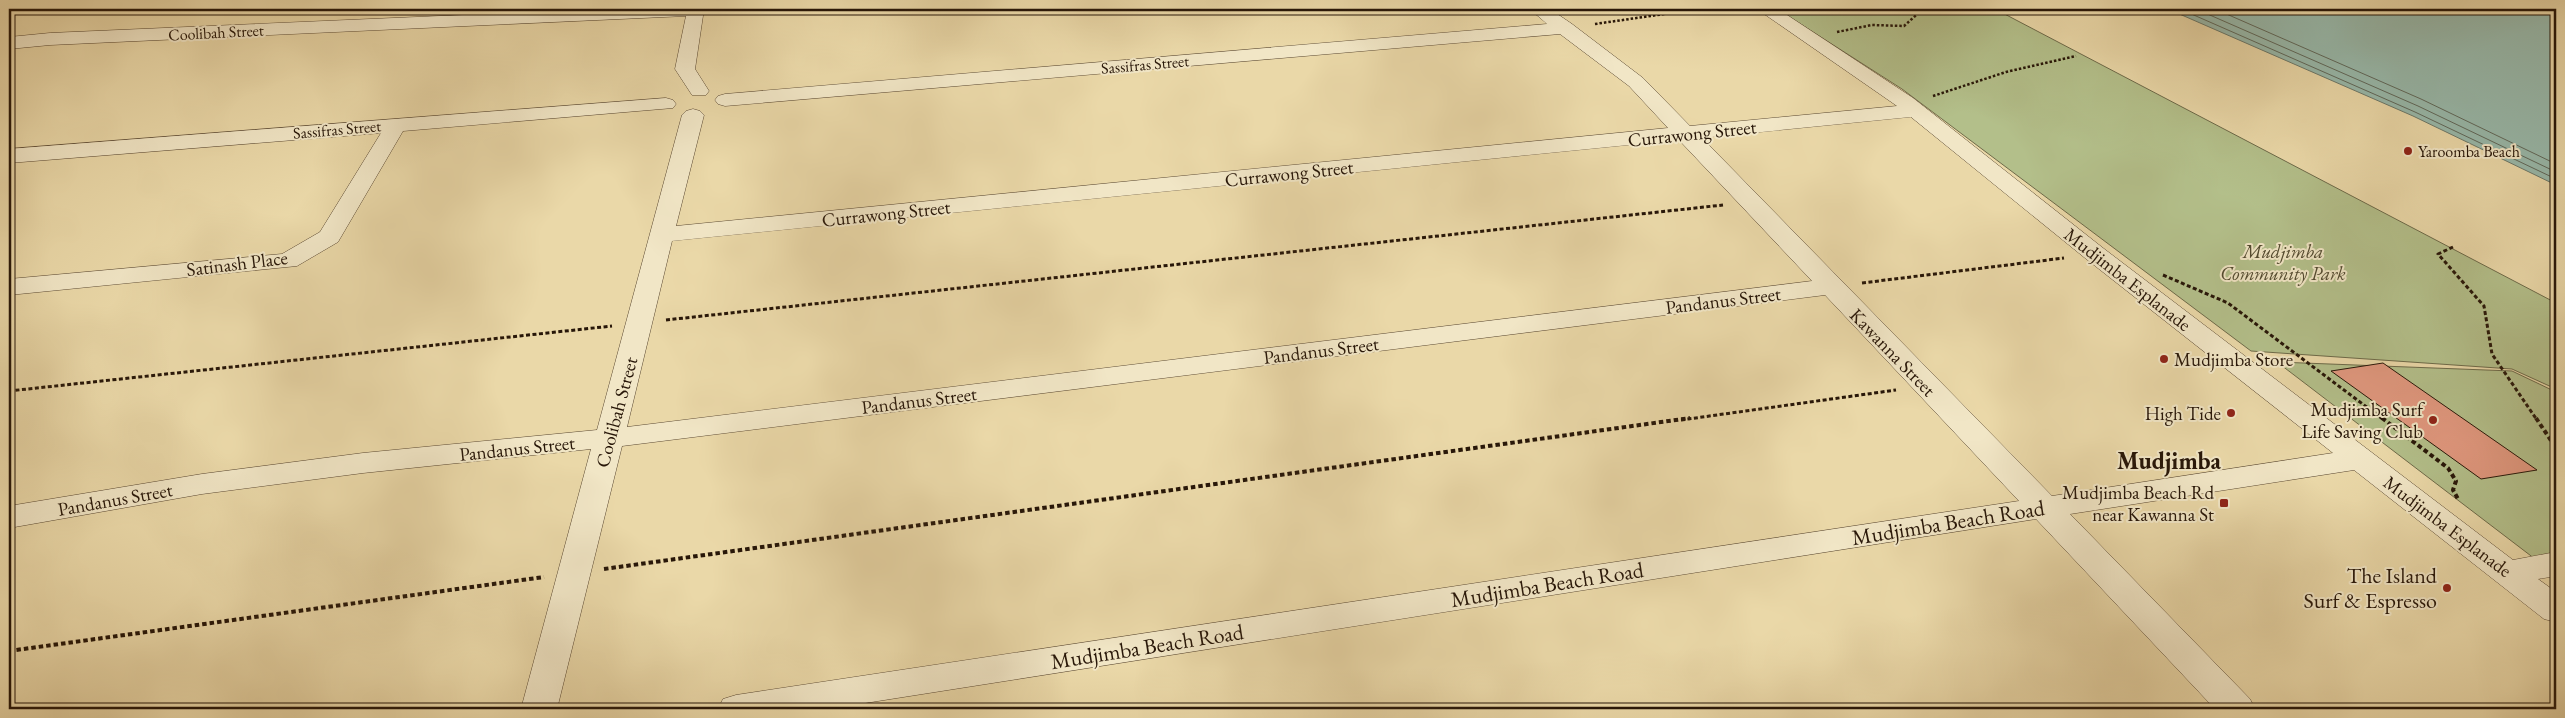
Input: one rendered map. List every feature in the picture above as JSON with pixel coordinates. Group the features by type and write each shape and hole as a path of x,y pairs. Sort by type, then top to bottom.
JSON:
{"street":[{"name":"Kawanna Street","path":"1538,9 1636,82 1830,287 2237,709"},
{"name":"Mudjimba Esplanade","path":"1766,9 1911,106 2101,259 2556,610"},
{"name":"Coolibah Street","path":"9,43 696,10 684,69 696,103 539,709"},
{"name":"Sassifras Street","path":"9,156 666,104 668,111 674,114 696,103 718,108 725,100 1565,28"},
{"name":"Currawong Street","path":"662,235 1684,133 1911,106"},
{"name":"Satinash Place","path":"9,287 288,260 329,237 396,124"},
{"name":"Pandanus Street","path":"9,517 202,484 364,463 610,438 1830,287"},
{"name":"Mudjimba Beach Road","path":"736,709 2359,459"},
{"path":"2509,572 2556,564"}],"path":[{"path":"1565,28 1698,9"},
{"path":"1839,39 1831,34 1872,25 1904,26 1923,9"},
{"path":"1911,106 1927,98 2006,72 2076,56"},
{"path":"9,391 1750,202"},
{"path":"2452,247 2438,254 2484,306 2492,354 2556,448"},
{"path":"1830,287 2072,256"},
{"path":"2161,274 2200,288 2228,304 2448,468 2456,481 2453,490 2462,506"},
{"path":"9,651 1926,386"}],"green space":[{"name":"Mudjimba Community Park","path":"1777,9 1995,9 2556,303 2556,389 2512,369 2251,351 1902,89"},
{"path":"2277,362 2512,371 2556,392 2556,575"}],"water":[{"path":"2168,9 2556,9 2556,185 2413,116"}],"building":[{"name":"Mudjimba Surf Life Saving Club","path":"2383,363 2537,470 2481,479 2331,371"}],"place":[{"name":"Yaroomba Beach","path":"2408,151"},
{"name":"Mudjimba Store","path":"2164,359"},
{"name":"High Tide","path":"2231,413"},
{"name":"Mudjimba Surf Life Saving Club","path":"2433,420"},
{"name":"Mudjimba Beach Rd near Kawanna St","path":"2224,503"},
{"name":"The Island Surf & Espresso","path":"2447,588"}],"district":[{"name":"Mudjimba","path":"2169,461"}]}
